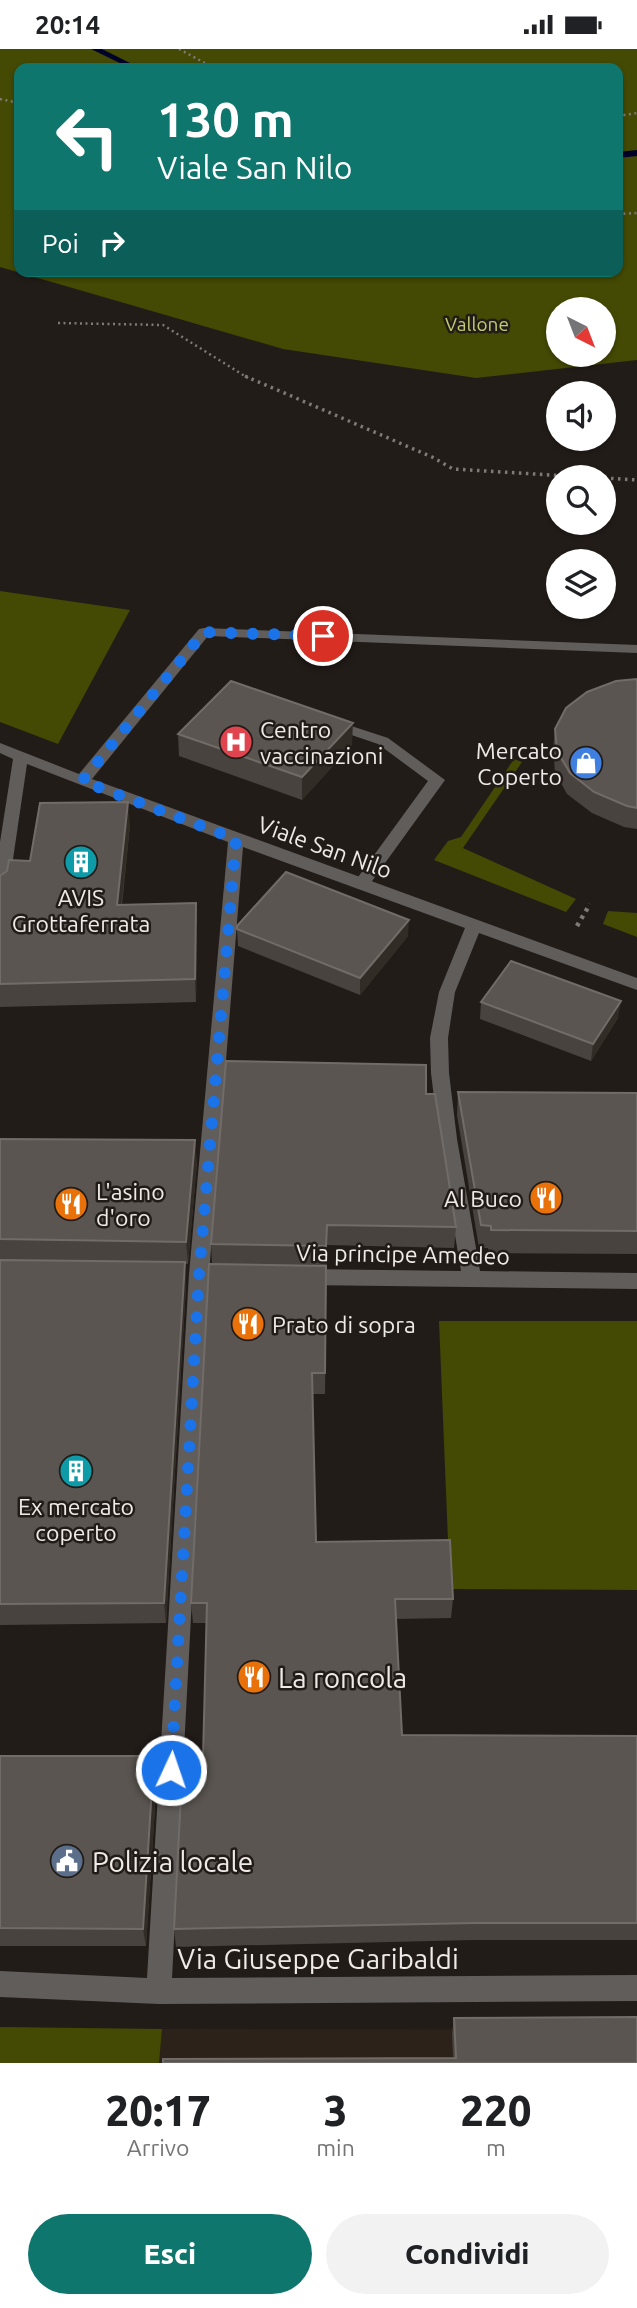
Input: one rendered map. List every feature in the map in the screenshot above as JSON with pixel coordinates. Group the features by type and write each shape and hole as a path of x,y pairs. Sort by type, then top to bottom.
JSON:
{"street":[{"path":"82,781 204,632 637,649"},
{"path":"318,719 383,741 438,780 361,884"},
{"name":"Viale San Nilo","path":"0,748 236,839 637,984"},
{"path":"0,893 21,756"},
{"path":"159,1991 199,1274 236,839"},
{"path":"472,1280 448,1139 440,1073 439,1038 447,992 474,925"},
{"name":"Via principe Amedeo","path":"279,1276 637,1281"},
{"name":"Via Giuseppe Garibaldi","path":"0,1984 159,1991 637,1988"}],"path":[{"path":"178,49 205,63"},
{"path":"58,323 163,325 253,381 432,457 453,469 546,475"},
{"path":"616,479 637,480"},
{"path":"577,927 590,904"}],"shaded area":[{"path":"162,2029 637,2030 637,2063 159,2063"}],"green space":[{"name":"Vallone","path":"0,49 637,49 637,360 616,362 616,297 546,297 546,367 574,367 476,378 283,349 35,277 623,277 623,63 14,63 14,271 0,267"},
{"path":"0,591 130,610 58,744 0,722"},
{"path":"514,759 522,762 463,848 576,899 566,912 434,860 448,841 461,837"},
{"path":"608,911 637,913 637,937 603,924"},
{"path":"439,1321 637,1321 637,1590 450,1589"},
{"path":"0,2027 162,2029 159,2063 0,2063"}],"building":[{"name":"Mercato Coperto","path":"637,679 637,808 594,792 570,773 557,751 555,729 566,708 587,692 616,681"},
{"path":"231,681 353,723 302,777 178,734"},
{"path":"128,802 117,905 196,903 195,979 0,984 0,876 7,871 9,860 30,861 40,803"},
{"path":"286,872 409,920 360,978 237,929"},
{"path":"511,961 621,1001 593,1044 481,1002"},
{"path":"226,1061 426,1065 426,1094 435,1094 456,1227 327,1225 326,1246 211,1244"},
{"path":"458,1092 637,1093 637,1231 491,1230 491,1226 481,1225"},
{"path":"0,1139 195,1140 186,1242 0,1239"},
{"name":"Ex mercato coperto","path":"0,1260 185,1262 164,1603 0,1604"},
{"path":"209,1264 326,1266 325,1373 312,1373 316,1542 450,1540 453,1599 395,1599 402,1735 637,1736 637,1923 174,1929 183,1757 203,1757 207,1603 191,1603"},
{"name":"Polizia locale","path":"0,1756 154,1756 143,1929 0,1928"},
{"path":"637,2017 637,2063 163,2063 163,2059 456,2058 454,2018"}],"waterway":[{"path":"95,49 125,63"},
{"path":"623,154 637,153"}],"place":[{"name":"Centro vaccinazioni","path":"236,742"},
{"name":"Mercato Coperto","path":"586,763"},
{"name":"AVIS Grottaferrata","path":"81,862"},
{"name":"Al Buco","path":"546,1198"},
{"name":"L'asino d'oro","path":"71,1204"},
{"name":"Prato di sopra","path":"248,1324"},
{"name":"Ex mercato coperto","path":"76,1471"},
{"name":"La roncola","path":"254,1677"},
{"name":"Polizia locale","path":"67,1861"}],"route":[{"path":"171,1770 199,1274 236,839 82,781 204,632 323,636"}]}
